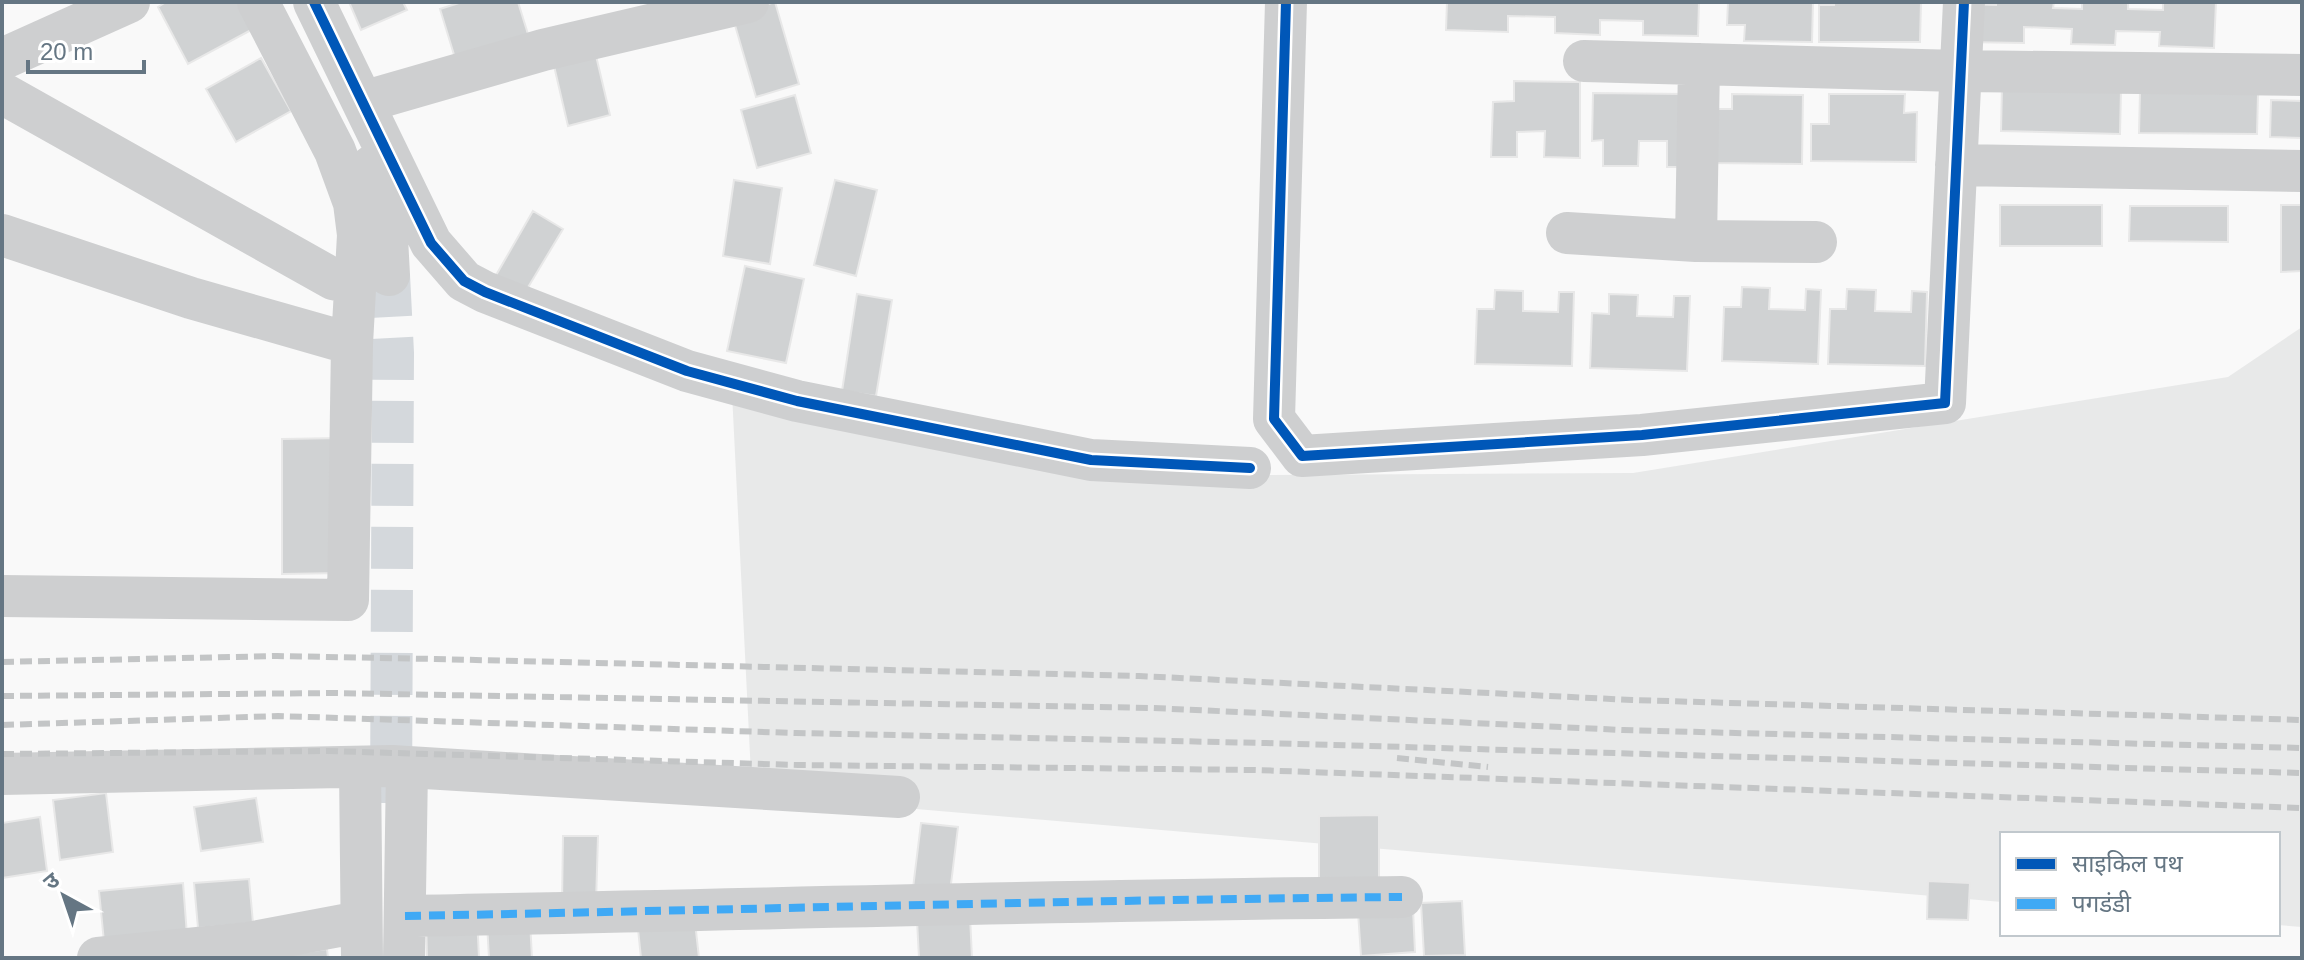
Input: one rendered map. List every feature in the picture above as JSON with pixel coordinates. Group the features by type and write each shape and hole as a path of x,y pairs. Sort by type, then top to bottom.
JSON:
{"street":[{"path":"2,596 348,600 362,302 354,203 335,151 258,2"},
{"path":"286,2 376,175 385,201 362,302"},
{"path":"314,2 419,223 448,266 464,281 485,292 687,371 797,401 1091,460 1250,468"},
{"path":"363,102 543,50 748,2"},
{"path":"1286,2 1274,419 1302,456 1642,435 1945,403 1964,2"},
{"path":"2,59 126,3"},
{"path":"1584,61 1959,71 2302,75"},
{"path":"1696,241 1699,64"},
{"path":"2,93 333,279 362,302"},
{"path":"1956,165 2302,171"},
{"path":"2,235 191,298 372,304 402,296 413,283 418,264 419,223"},
{"path":"1567,233 1696,241 1816,242"},
{"path":"360,767 379,927 389,958"},
{"path":"404,958 379,927 407,768"},
{"path":"2,774 407,768 899,797"},
{"path":"98,958 379,927 1096,899 1402,897"}],"shaded area":[{"path":"2302,327 2302,927 2280,925 2280,832 2000,832 2000,902 752,795 732,393 1090,476 1633,473 2228,377"}],"building":[{"path":"166,2 238,2 253,29 188,64 158,7"},
{"path":"349,2 403,2 407,10 361,30"},
{"path":"462,2 518,2 532,47 459,71 440,9"},
{"path":"775,2 799,84 756,97 732,15"},
{"path":"1447,2 1699,2 1698,36 1643,35 1643,21 1600,20 1600,35 1555,33 1555,17 1508,16 1508,32 1446,30"},
{"path":"1728,2 1813,2 1812,42 1744,41 1745,25 1727,25"},
{"path":"1834,2 1921,2 1920,42 1819,42 1819,5 1834,5"},
{"path":"1996,2 2054,2 2053,8 2082,9 2082,2 2128,2 2128,9 2163,10 2163,2 2216,2 2214,48 2159,46 2160,32 2116,31 2115,45 2071,44 2072,29 2024,27 2024,43 1963,42 1964,4 1996,5"},
{"path":"593,43 610,115 568,126 551,53"},
{"path":"261,58 291,111 236,142 206,89"},
{"path":"1514,81 1580,82 1580,158 1544,157 1545,131 1517,132 1517,157 1491,157 1493,102 1514,101"},
{"path":"2002,86 2121,89 2120,134 2001,131"},
{"path":"2140,92 2258,94 2257,134 2139,133"},
{"path":"1593,93 1685,94 1695,167 1667,167 1667,141 1639,141 1638,166 1603,166 1603,140 1592,141"},
{"path":"1732,94 1803,95 1802,164 1711,163 1712,109 1732,109"},
{"path":"1829,94 1905,94 1904,113 1917,112 1916,162 1811,161 1811,124 1829,124"},
{"path":"795,95 811,153 757,168 741,110"},
{"path":"2271,100 2302,101 2302,138 2270,137"},
{"path":"734,180 782,188 770,264 723,256"},
{"path":"835,180 877,190 856,276 814,265"},
{"path":"2000,205 2102,205 2102,246 2000,246"},
{"path":"2281,205 2302,205 2302,271 2281,272"},
{"path":"2130,206 2228,206 2228,242 2129,241"},
{"path":"533,211 563,229 524,294 495,277"},
{"path":"745,266 804,279 786,363 727,351"},
{"path":"1742,287 1770,288 1769,309 1805,310 1806,289 1821,290 1818,364 1722,361 1724,307 1741,307"},
{"path":"1847,289 1876,290 1875,311 1911,312 1912,291 1927,292 1925,366 1828,364 1830,309 1846,309"},
{"path":"1495,290 1523,291 1523,311 1558,312 1559,292 1574,292 1572,366 1475,364 1477,309 1494,309"},
{"path":"857,294 892,300 876,396 842,391"},
{"path":"1609,294 1638,295 1637,316 1673,317 1674,296 1690,296 1687,371 1590,368 1592,313 1609,314"},
{"path":"342,438 343,573 282,574 282,439"},
{"path":"106,793 113,852 60,860 53,800"},
{"path":"256,798 263,842 201,851 194,807"},
{"path":"1379,815 1379,883 1319,884 1319,816"},
{"path":"40,817 47,871 2,878 2,823"},
{"path":"921,823 958,827 950,892 913,888"},
{"path":"563,836 598,836 596,903 562,902"},
{"path":"249,879 253,923 198,928 194,883"},
{"path":"1928,881 1970,883 1968,920 1927,919"},
{"path":"183,883 187,935 104,942 99,891"},
{"path":"1462,901 1465,955 1424,956 1421,903"},
{"path":"1413,909 1415,952 1361,956 1358,912"},
{"path":"694,913 699,958 641,958 637,919"},
{"path":"477,916 479,958 427,958 426,919"},
{"path":"970,916 972,958 919,958 917,920"},
{"path":"530,921 532,958 489,958 487,923"},
{"path":"327,949 328,958 260,958"}],"tunnel":[{"path":"389,275 393,353 391,803"}],"railway":[{"path":"2,662 277,656 1139,676 1632,700 2302,720"},
{"path":"2,696 335,693 1153,708 1623,730 2302,748"},
{"path":"2,725 278,716 796,733 1266,743 2302,773"},
{"path":"2,754 327,751 798,765 1255,770 2302,808"},
{"path":"1397,758 1488,767"}],"marked path":[{"path":"405,916 1402,897"}],"cycle path":[{"path":"314,2 431,243 464,281 485,292 687,371 797,401 1091,460 1250,468"},
{"path":"1286,2 1274,419 1302,456 1642,435 1945,403 1964,2"}]}
